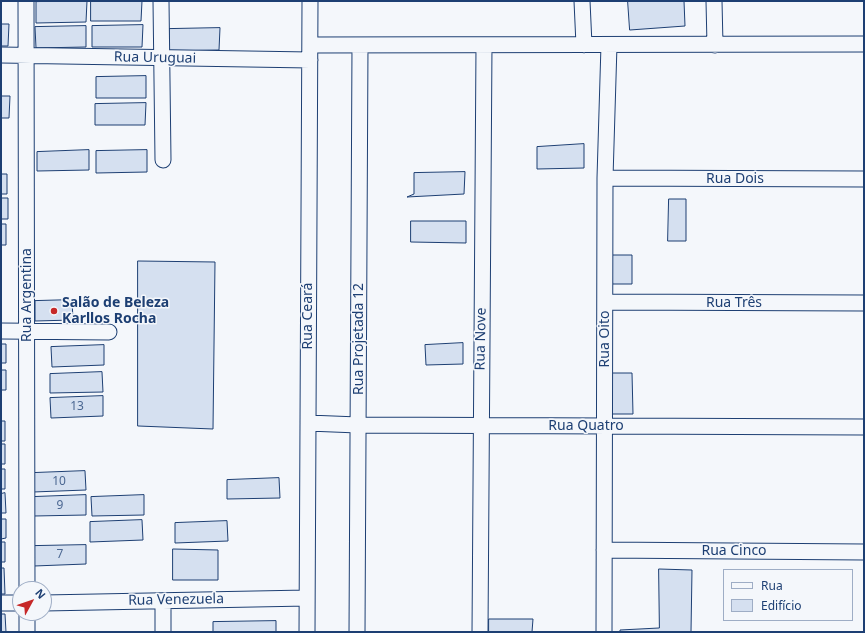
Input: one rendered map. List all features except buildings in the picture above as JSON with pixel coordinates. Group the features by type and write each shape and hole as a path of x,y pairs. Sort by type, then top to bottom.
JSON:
{"street":[{"name":"Rua Argentina","path":"26,1 27,581"},
{"path":"161,1 163,160"},
{"name":"Rua Ceará","path":"307,632 310,1"},
{"path":"582,1 584,45"},
{"path":"714,1 715,45"},
{"name":"Rua Uruguai","path":"1,55 162,58 310,52 360,45 864,44"},
{"name":"Rua Projetada 12","path":"357,632 360,45"},
{"name":"Rua Nove","path":"480,632 480,426 484,45"},
{"name":"Rua Oito","path":"604,632 605,178 609,45"},
{"name":"Rua Dois","path":"605,178 864,179"},
{"name":"Rua Três","path":"605,302 864,303"},
{"path":"1,331 109,332"},
{"name":"Rua Quatro","path":"308,423 480,426 864,427"},
{"name":"Rua Cinco","path":"604,550 864,552"},
{"name":"Rua Venezuela","path":"52,603 307,598"},
{"path":"163,601 163,632"},
{"path":"1,603 12,603"},
{"path":"27,621 27,632"}],"place":[{"name":"Salão de Beleza Karllos Rocha","path":"54,311"}]}
